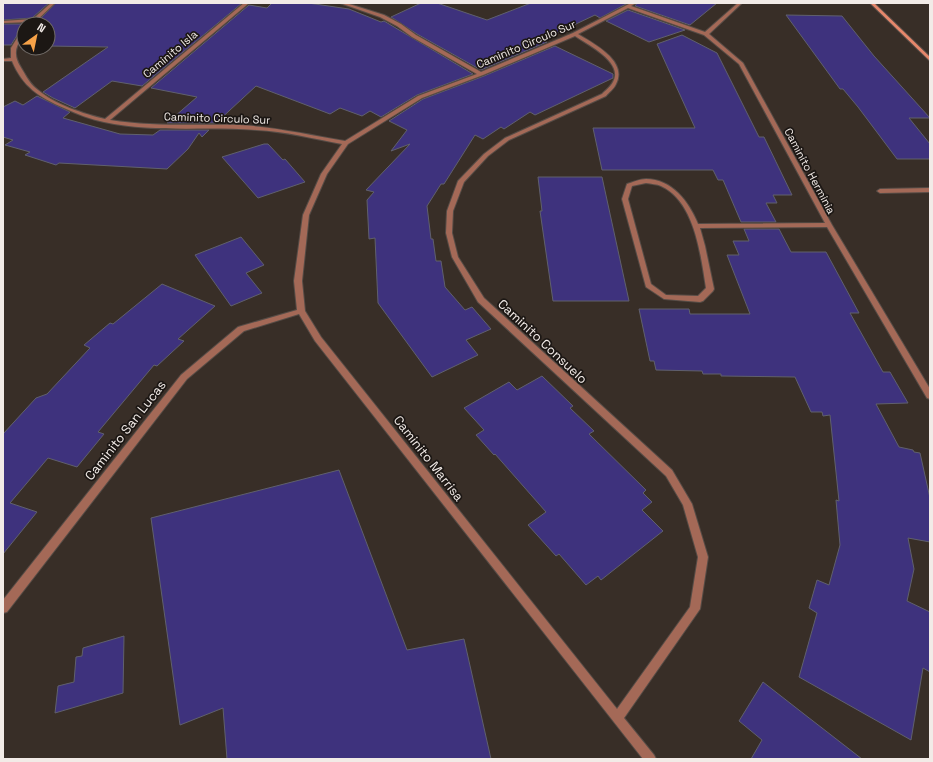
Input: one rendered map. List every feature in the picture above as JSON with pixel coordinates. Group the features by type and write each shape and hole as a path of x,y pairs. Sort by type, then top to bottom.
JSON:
{"main road":[{"path":"872,3 930,60"}],"street":[{"path":"38,16 53,3"},
{"name":"Caminito Isla","path":"106,121 247,3"},
{"path":"342,3 382,16 481,74"},
{"path":"706,34 740,3"},
{"name":"Caminito Circulo Sur","path":"13,59 27,83 35,91 65,107 106,121 143,125 266,128 346,143 420,97 481,74 575,34 631,5"},
{"name":"Caminito Herminia","path":"631,5 706,34 741,63 828,226 930,396"},
{"path":"3,22 16,21"},
{"name":"Caminito Consuelo","path":"575,34 603,52 615,64 618,78 616,82 604,95 508,139 486,155 461,181 450,211 449,233 455,258 482,300 668,473 687,504 703,557 695,610 618,717"},
{"path":"3,60 13,59 13,48 16,43"},
{"name":"Caminito Marrisa","path":"346,143 324,174 306,215 298,281 301,311 318,339 650,759"},
{"path":"646,181 664,185 680,197 697,226 710,289 700,298 664,297 648,285 625,199 629,185 646,181"},
{"path":"880,191 930,190"},
{"path":"697,226 828,226"},
{"name":"Caminito San Lucas","path":"3,608 184,376 241,329 301,311"}],"building":[{"path":"3,3 49,3 34,16 16,16 16,19 3,20"},
{"path":"56,3 241,4 142,86 112,81 75,108 43,92 108,47 56,46 56,16 43,16"},
{"path":"272,3 308,3 349,9 381,22 384,21 473,74 417,95 381,117 370,111 362,116 340,108 330,114 256,86 216,123 167,123 197,97 151,88 249,5 267,8"},
{"path":"421,3 437,3 487,20 531,3 628,3 600,18 595,15 542,40 547,42 481,70 417,34 391,17"},
{"path":"637,3 717,3 690,25 635,6"},
{"path":"628,10 685,30 649,42 606,21"},
{"path":"786,15 842,16 874,56 930,118 909,118 930,144 930,159 897,159 858,107 843,89 840,89"},
{"path":"3,24 16,24 16,37 11,45 3,45"},
{"path":"682,35 717,53 759,137 764,137 792,195 773,195 777,203 766,203 776,222 741,222 723,180 718,180 713,170 602,170 593,128 695,128 657,44"},
{"path":"555,46 613,74 613,78 535,115 530,112 504,129 501,127 483,139 475,135 444,184 441,184 427,206 431,239 433,239 436,261 441,261 445,287 465,310 472,307 491,329 466,340 478,355 432,377 378,303 375,238 369,239 367,200 374,192 366,190 410,144 391,151 407,130 389,121 423,99 484,76"},
{"path":"37,96 70,112 63,118 120,134 153,135 160,130 209,130 202,137 199,133 188,149 167,169 59,163 56,165 25,155 30,152 5,145 13,140 3,137 3,107 15,101 23,105"},
{"path":"268,144 283,160 285,159 305,182 258,198 222,157"},
{"path":"538,177 602,177 629,301 553,301 540,211 542,211"},
{"path":"744,229 779,229 791,252 826,252 859,313 850,313 883,372 890,372 908,403 876,404 899,447 920,453 930,498 930,542 908,538 914,569 907,601 930,612 930,672 923,668 911,740 799,677 817,613 809,608 817,580 829,585 840,545 836,500 839,501 830,415 823,416 822,412 811,412 795,377 721,376 721,374 703,374 702,371 656,370 654,361 650,361 639,309 689,309 690,314 750,314 727,255 739,255 733,241 749,241"},
{"path":"241,237 264,265 246,273 262,293 231,306 195,255"},
{"path":"162,284 215,306 178,339 184,341 157,366 154,365 98,432 104,434 77,467 48,458 10,503 37,512 3,554 3,434 36,398 47,394 90,348 84,345 110,323 113,324"},
{"path":"542,376 573,406 570,408 594,431 589,434 646,490 643,493 652,502 642,510 663,531 601,580 598,576 586,585 559,554 556,556 528,525 546,512 495,454 494,455 476,435 484,430 464,408 509,382 517,390"},
{"path":"339,470 407,650 464,639 491,759 227,759 223,708 180,725 151,518"},
{"path":"124,636 123,693 55,713 58,686 74,682 76,657 82,656 83,648"},
{"path":"763,682 862,759 751,759 762,740 739,721"}]}
